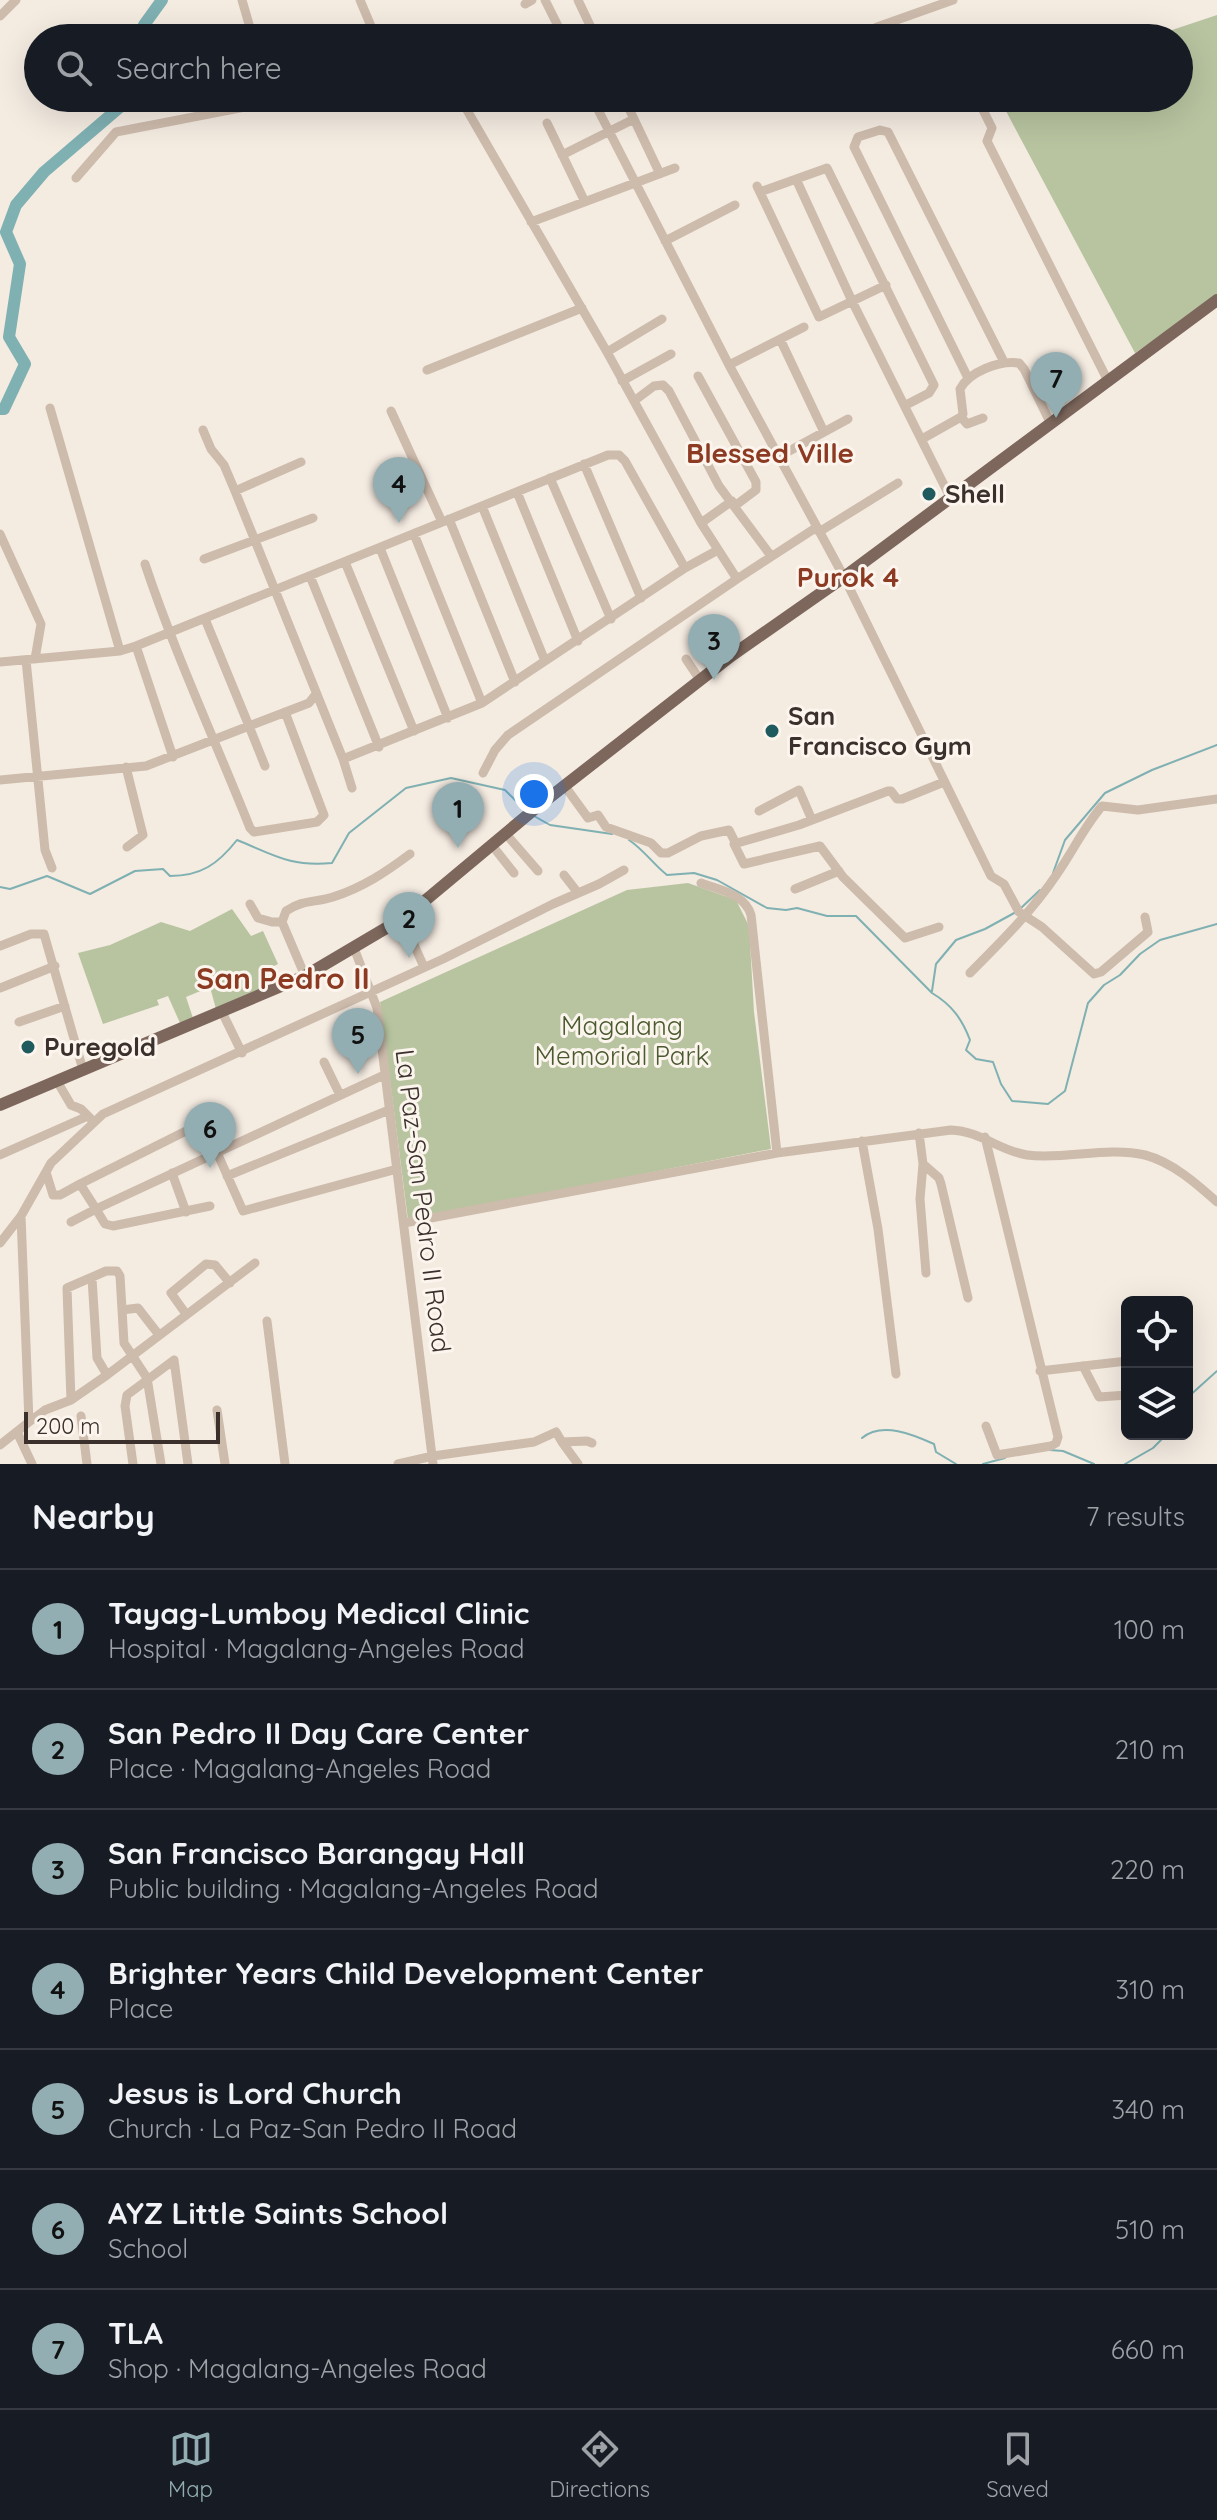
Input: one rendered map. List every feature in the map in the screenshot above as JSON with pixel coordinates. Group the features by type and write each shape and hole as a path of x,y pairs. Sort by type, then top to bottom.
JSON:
{"main road":[{"path":"0,1105 305,976 402,918 564,785 700,680 1217,300"}],"street":[{"path":"0,16 16,0"},
{"path":"242,0 249,24"},
{"path":"360,0 370,24"},
{"path":"545,0 557,24"},
{"path":"578,0 589,24"},
{"path":"885,24 953,0"},
{"path":"76,178 116,132 212,112"},
{"path":"468,112 607,352 701,523 737,579"},
{"path":"599,112 729,365 844,577 991,876 1004,884 1015,908 1022,915 1042,927 1094,974 1101,972 1148,932 1145,917"},
{"path":"631,112 660,174"},
{"path":"984,112 992,128 987,141 1108,381"},
{"path":"562,155 634,119"},
{"path":"547,123 585,202"},
{"path":"968,378 854,147 858,137 880,130 888,132 1004,362"},
{"path":"531,222 675,168"},
{"path":"886,285 819,317 758,189 827,168 886,285 934,385 929,393 906,405"},
{"path":"796,179 852,301 950,497"},
{"path":"665,241 735,205"},
{"path":"427,370 582,308"},
{"path":"607,352 662,319"},
{"path":"729,365 804,327"},
{"path":"780,339 824,432"},
{"path":"622,381 671,354"},
{"path":"922,439 961,417 960,389 968,378 1004,362 1019,363 1024,369 1050,422"},
{"path":"698,376 756,482 756,490 701,523"},
{"path":"634,401 654,386 663,385 697,441 719,486 771,556"},
{"path":"50,408 120,651"},
{"path":"391,411 446,520 515,682"},
{"path":"961,417 967,424 983,418"},
{"path":"780,456 848,419"},
{"path":"203,430 235,491 352,788"},
{"path":"0,662 120,651 136,646 608,455 619,455 625,461 685,568"},
{"path":"235,491 301,462"},
{"path":"584,464 641,598"},
{"path":"550,478 611,619"},
{"path":"483,773 495,750 508,735 771,556 898,483"},
{"path":"517,492 578,641"},
{"path":"482,506 545,661"},
{"path":"204,559 313,518"},
{"path":"0,534 41,624 31,659 45,850 52,868"},
{"path":"414,534 482,703"},
{"path":"380,548 448,718"},
{"path":"343,759 482,703 685,568 718,550"},
{"path":"345,562 414,731"},
{"path":"145,564 162,615 252,831 262,833 317,822 324,815 285,712"},
{"path":"310,576 379,747"},
{"path":"205,619 265,766"},
{"path":"136,646 173,757"},
{"path":"686,659 700,680"},
{"path":"0,780 146,766 309,703 316,694"},
{"path":"126,767 143,835 127,847"},
{"path":"735,842 812,820 889,790 895,798 902,799 944,782"},
{"path":"564,785 588,818 598,815 606,827 651,843 661,853 668,853 701,836 729,830 744,864 818,845 839,871 905,938 939,927"},
{"path":"759,811 799,790 812,820"},
{"path":"970,973 1035,904 1102,806 1138,810 1217,799"},
{"path":"505,833 538,871"},
{"path":"491,844 514,873"},
{"path":"305,976 282,922 286,911 295,904 330,898 352,890 410,854"},
{"path":"0,1155 242,1053 624,870"},
{"path":"795,889 839,871"},
{"path":"564,875 578,893"},
{"path":"701,883 740,898 751,915 777,1153"},
{"path":"250,904 258,918 282,922"},
{"path":"402,918 424,967"},
{"path":"0,946 41,932 45,936 83,1070"},
{"name":"La Paz-San Pedro II Road","path":"354,948 377,1008 433,1460"},
{"path":"0,988 55,966"},
{"path":"19,1022 65,1006"},
{"path":"222,1012 242,1053"},
{"path":"324,1062 340,1095"},
{"path":"71,1222 216,1151 384,1075"},
{"path":"57,1081 71,1105 81,1109 90,1119"},
{"path":"227,1176 389,1110"},
{"path":"1,1240 21,1216 51,1163 84,1134 90,1119"},
{"path":"46,1172 55,1196 196,1126 207,1130 241,1209 246,1211 397,1169"},
{"path":"404,1223 777,1153 951,1130 985,1137 1006,1149 1026,1155 1145,1155 1166,1164 1217,1202"},
{"path":"919,1133 923,1164 920,1199 926,1273"},
{"path":"985,1137 1058,1437 1051,1446 997,1455 986,1426"},
{"path":"862,1141 878,1229 896,1374"},
{"path":"923,1164 941,1184 968,1298"},
{"path":"172,1173 186,1212"},
{"path":"80,1184 105,1224 113,1226 210,1206"},
{"path":"21,1216 29,1422"},
{"path":"0,1445 45,1410 71,1400 107,1375 255,1263"},
{"path":"186,1314 171,1293 206,1264 215,1265 230,1283"},
{"path":"71,1400 66,1291 68,1286 106,1271 119,1273 124,1343 147,1378 161,1464"},
{"path":"92,1278 97,1358 107,1375"},
{"path":"122,1310 138,1308 159,1335"},
{"path":"267,1321 285,1464"},
{"path":"133,1464 127,1395 174,1360 188,1464"},
{"path":"1040,1371 1121,1362"},
{"path":"1083,1366 1099,1397 1121,1395"},
{"path":"217,1410 225,1464"},
{"path":"81,1416 87,1464"},
{"path":"17,1432 32,1464"},
{"path":"398,1464 534,1442 556,1432 578,1464"},
{"path":"562,1442 592,1443"}],"green space":[{"path":"1217,15 1217,297 1135,353 1006,112 1193,112 1193,24 1190,24"},
{"name":"Magalang Memorial Park","path":"688,883 736,900 749,926 754,1012 771,1149 408,1220 380,1002 627,890"},
{"path":"232,909 251,936 263,931 278,964 272,967 274,971 262,977 266,987 216,1009 210,987 186,997 193,1018 180,1023 168,996 157,1000 159,1005 103,1024 78,953 110,945 161,922 190,931"}],"waterway":[{"path":"145,24 162,0"},
{"path":"0,409 4,409 25,364 9,337 20,264 6,232 16,205 44,172 114,112"},
{"path":"1053,873 1065,840 1105,793 1152,770 1217,745"},
{"path":"0,887 10,889 47,876 90,894 135,871 163,869 170,876 191,874 216,862 237,840 293,861 332,863 349,833 406,788 451,778 505,790 525,810"},
{"path":"534,816 550,825 612,834"},
{"path":"629,840 667,875 694,873 717,880 767,908 797,908 827,916 856,916 956,1013 970,1040 966,1050 976,1059 993,1062 1001,1084 1012,1101 1048,1104 1065,1091 1088,1003 1104,985 1160,940 1217,924"},
{"path":"1021,908 1040,890"},
{"path":"932,991 936,964 956,940 1016,912"},
{"path":"1193,1393 1217,1371"},
{"path":"862,1438 879,1430 908,1434 934,1444 936,1452 956,1464"},
{"path":"1125,1464 1161,1440"},
{"path":"1050,1450 1063,1451 1094,1464"},
{"path":"983,1464 1005,1458"}],"place":[{"name":"TLA","path":"1056,418"},
{"name":"Shell","path":"929,494"},
{"name":"Brighter Years Child Development Center","path":"399,523"},
{"name":"San Francisco Barangay Hall","path":"714,680"},
{"name":"San Francisco Gym","path":"772,731"},
{"name":"Tayag-Lumboy Medical Clinic","path":"458,848"},
{"name":"San Pedro II Day Care Center","path":"409,958"},
{"name":"Puregold","path":"28,1047"},
{"name":"Jesus is Lord Church","path":"358,1074"},
{"name":"AYZ Little Saints School","path":"210,1168"}],"district":[{"name":"Blessed Ville","path":"770,453"},
{"name":"Purok 4","path":"848,577"},
{"name":"San Pedro II","path":"283,979"}]}
